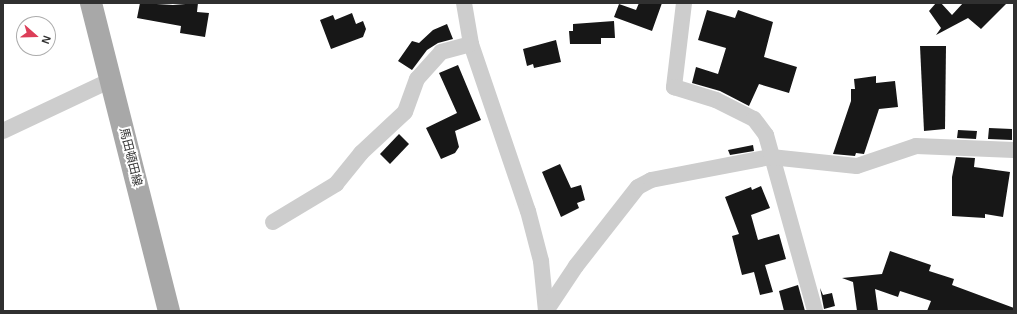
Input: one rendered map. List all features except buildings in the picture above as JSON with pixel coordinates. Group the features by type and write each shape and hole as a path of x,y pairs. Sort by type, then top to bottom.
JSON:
{"main road":[{"name":"馬田頓田線","path":"91,3 169,311"}],"street":[{"path":"464,3 471,44 528,211 541,261 546,311"},
{"path":"684,3 674,87 716,100 754,119 766,135 815,311"},
{"path":"273,222 336,184 361,153 405,112 417,79 441,52 471,44"},
{"path":"3,131 111,80"},
{"path":"546,311 576,266 638,187 651,180 771,157 857,166 916,146 1014,150"}]}
